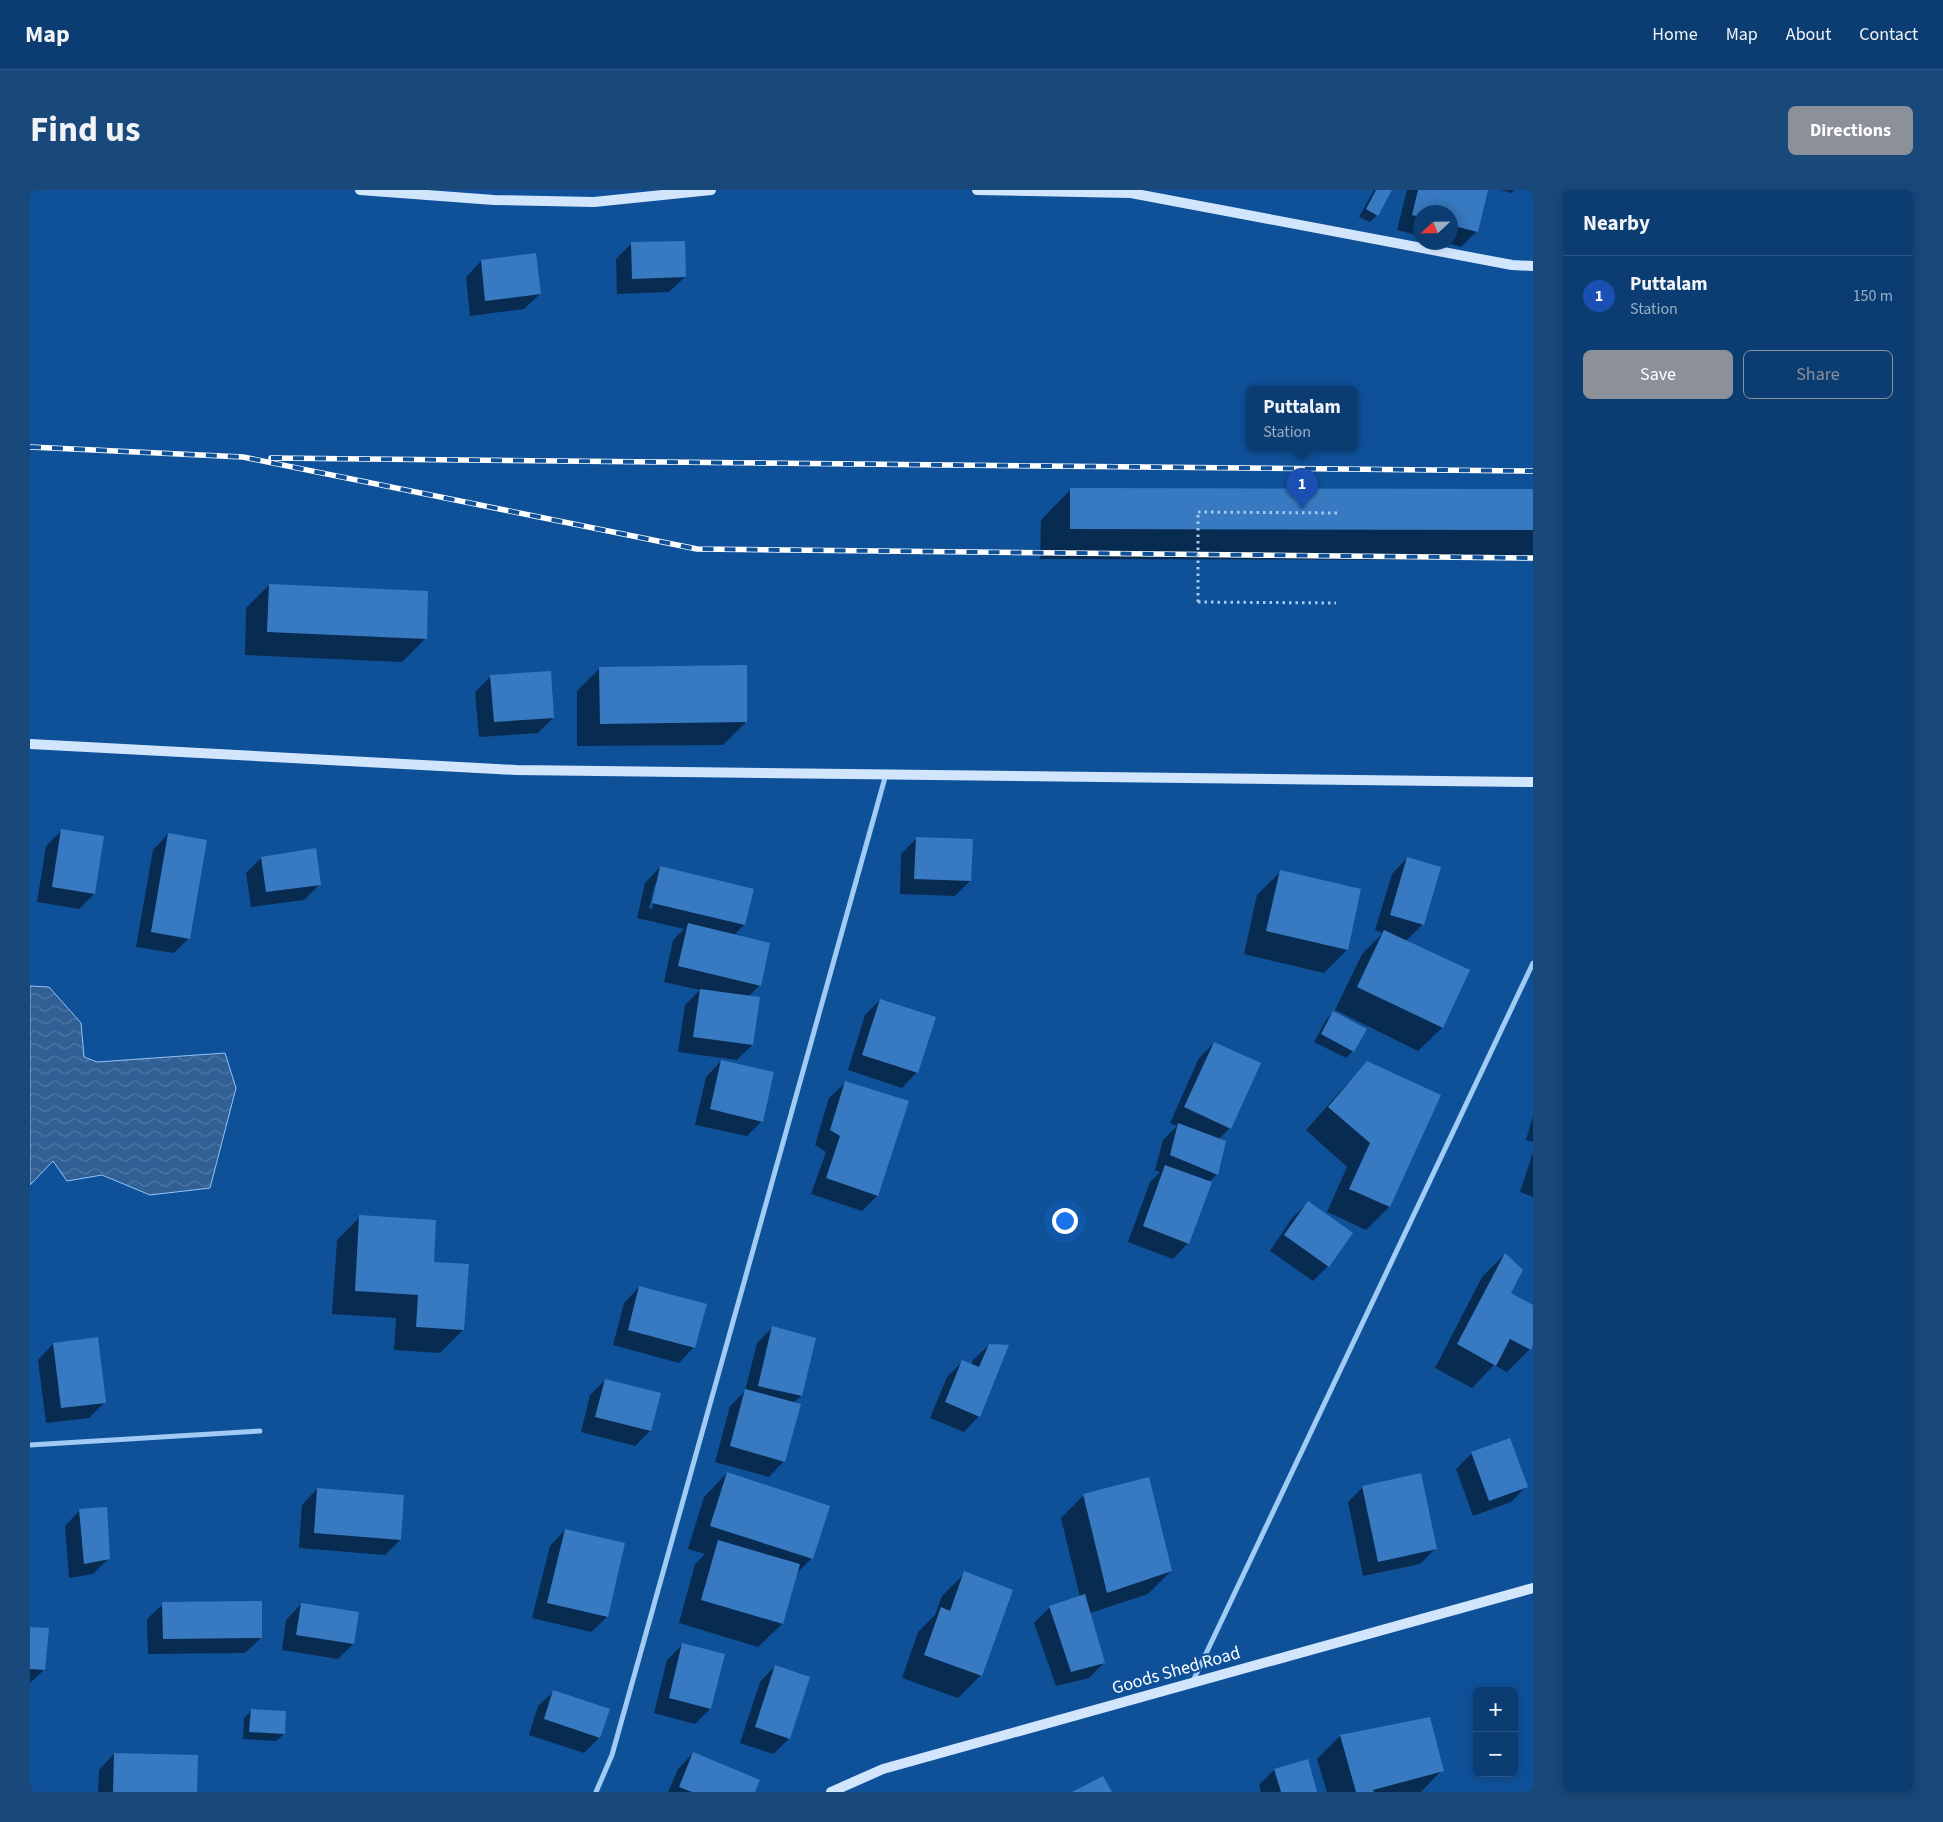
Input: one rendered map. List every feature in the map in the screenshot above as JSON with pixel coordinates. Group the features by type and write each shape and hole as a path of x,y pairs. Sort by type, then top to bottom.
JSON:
{"street":[{"path":"360,190 494,200 594,202 711,190"},
{"path":"976,190 1132,194 1502,263 1533,266"},
{"path":"30,744 516,770 1533,782"},
{"path":"596,1792 612,1755 886,774"},
{"path":"1193,1682 1533,963"},
{"path":"30,1445 260,1431"},
{"name":"Goods Shed Road","path":"831,1792 882,1769 1533,1588"}],"path":[{"path":"1336,513 1198,512 1198,602 1336,603"}],"water":[{"path":"30,986 49,987 81,1023 84,1057 97,1062 225,1053 236,1088 210,1188 150,1195 102,1175 67,1181 53,1161 30,1185"}],"building":[{"path":"1376,190 1392,190 1378,216 1366,209"},
{"path":"1418,190 1488,190 1478,232 1458,227 1458,205 1414,205"},
{"path":"685,241 686,277 632,279 631,242"},
{"path":"536,253 541,294 485,301 481,260"},
{"path":"1070,488 1533,489 1533,530 1070,529"},
{"path":"269,584 428,591 427,639 267,632"},
{"path":"747,665 747,722 600,724 599,667"},
{"path":"551,671 554,718 494,722 490,675"},
{"path":"61,829 104,836 95,894 52,887"},
{"path":"168,833 207,840 190,939 151,932"},
{"path":"916,837 973,839 971,881 914,879"},
{"path":"316,848 321,885 266,892 261,857"},
{"path":"1407,857 1441,867 1424,925 1390,915"},
{"path":"660,866 754,889 745,925 652,903"},
{"path":"1280,870 1361,889 1348,950 1266,931"},
{"path":"688,923 770,943 761,986 678,966"},
{"path":"1384,930 1470,970 1443,1028 1357,987"},
{"path":"700,989 760,997 753,1045 693,1037"},
{"path":"880,999 936,1017 918,1073 862,1055"},
{"path":"1333,1011 1367,1029 1354,1052 1321,1034"},
{"path":"1214,1042 1261,1063 1231,1129 1184,1107"},
{"path":"721,1060 774,1072 763,1122 710,1109"},
{"path":"1367,1061 1441,1095 1390,1207 1349,1189 1370,1143 1328,1107"},
{"path":"845,1081 909,1101 878,1196 826,1178 840,1136 830,1130"},
{"path":"1178,1123 1226,1141 1218,1175 1170,1155"},
{"path":"1165,1165 1212,1182 1189,1244 1143,1226"},
{"path":"1308,1201 1353,1233 1329,1267 1284,1235"},
{"path":"359,1215 436,1220 434,1262 469,1264 464,1330 416,1327 418,1295 355,1291"},
{"path":"1505,1253 1523,1270 1511,1293 1533,1305 1533,1345 1531,1350 1510,1339 1496,1366 1457,1344"},
{"path":"639,1286 707,1304 695,1348 628,1330"},
{"path":"772,1326 816,1338 802,1396 758,1386"},
{"path":"98,1337 106,1403 61,1408 53,1343"},
{"path":"989,1344 1009,1345 980,1417 945,1402 962,1360 979,1367"},
{"path":"605,1379 661,1393 651,1431 595,1417"},
{"path":"745,1389 801,1404 785,1462 730,1446"},
{"path":"1510,1438 1528,1487 1489,1501 1471,1452"},
{"path":"727,1472 830,1506 813,1559 710,1526"},
{"path":"1421,1473 1437,1549 1378,1562 1362,1486"},
{"path":"1149,1477 1172,1571 1107,1593 1083,1494"},
{"path":"317,1488 404,1495 401,1540 314,1533"},
{"path":"107,1507 110,1559 84,1564 79,1509"},
{"path":"565,1529 625,1543 608,1617 547,1603"},
{"path":"718,1540 800,1564 783,1624 701,1600"},
{"path":"964,1571 1013,1590 982,1676 924,1655 941,1607 950,1611"},
{"path":"1085,1594 1105,1663 1071,1672 1049,1606"},
{"path":"262,1601 262,1638 163,1639 162,1602"},
{"path":"301,1603 359,1612 354,1644 296,1635"},
{"path":"30,1627 49,1628 45,1670 30,1669"},
{"path":"682,1643 725,1654 711,1709 669,1698"},
{"path":"775,1665 810,1677 790,1739 755,1727"},
{"path":"553,1690 610,1709 600,1738 544,1719"},
{"path":"251,1709 286,1711 285,1734 249,1732"},
{"path":"1430,1717 1444,1771 1373,1790 1374,1792 1356,1792 1340,1735"},
{"path":"693,1752 760,1780 755,1792 692,1792 679,1787"},
{"path":"114,1753 198,1755 197,1792 113,1792"},
{"path":"1308,1759 1317,1792 1281,1792 1274,1769"},
{"path":"1103,1776 1112,1792 1072,1792"}],"railway":[{"path":"30,447 243,457 697,549 1533,558"},
{"path":"271,458 1533,471"}],"place":[{"name":"Puttalam","path":"1302,509"}]}
